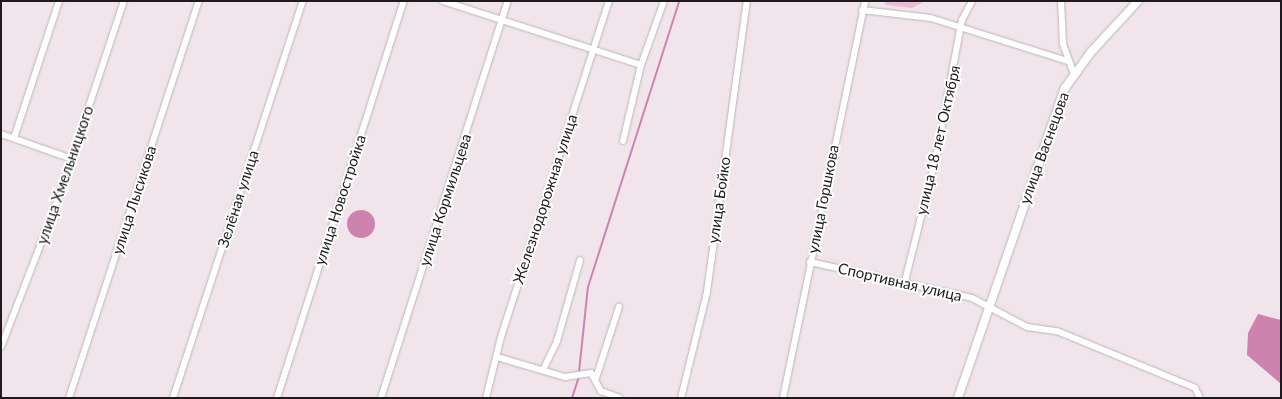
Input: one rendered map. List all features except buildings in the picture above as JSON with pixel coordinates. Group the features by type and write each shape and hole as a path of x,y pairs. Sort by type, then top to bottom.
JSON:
{"street":[{"path":"14,138 60,1"},
{"name":"улица Хмельницкого","path":"1,347 72,159 124,1"},
{"name":"улица Лысикова","path":"69,398 199,1"},
{"name":"Зелёная улица","path":"173,398 303,1"},
{"name":"улица Новостройка","path":"277,398 404,1"},
{"path":"443,1 641,66"},
{"name":"улица Кормильцева","path":"381,398 508,1"},
{"name":"Железнодорожная улица","path":"486,398 497,357 609,1"},
{"path":"623,141 641,66 664,1"},
{"name":"улица Бойко","path":"682,398 706,292 747,1"},
{"name":"улица Горшкова","path":"783,398 865,1"},
{"name":"улица 18 лет Октября","path":"905,281 936,157 960,30 972,1"},
{"path":"1061,1 1067,61 1074,74"},
{"name":"улица Васнецова","path":"958,398 1057,106 1074,74 1138,1"},
{"path":"862,10 931,18 960,30 1067,61"},
{"path":"1,134 72,159"},
{"path":"542,370 557,342 580,260"},
{"name":"Спортивная улица","path":"810,262 905,281 972,298 986,312 1027,327 1057,332 1195,388 1200,398"},
{"path":"596,378 619,307"},
{"path":"497,357 565,377 591,373 596,378 601,391 620,398"}],"shaded area":[{"path":"885,1 925,1 912,8 886,5"},
{"path":"361,210 371,214 375,224 371,234 361,238 351,234 347,224 351,214"},
{"path":"1258,314 1281,320 1281,384 1247,355 1248,333"}],"waterway":[{"path":"579,372 588,287 679,1"},
{"path":"572,398 579,376"}]}
